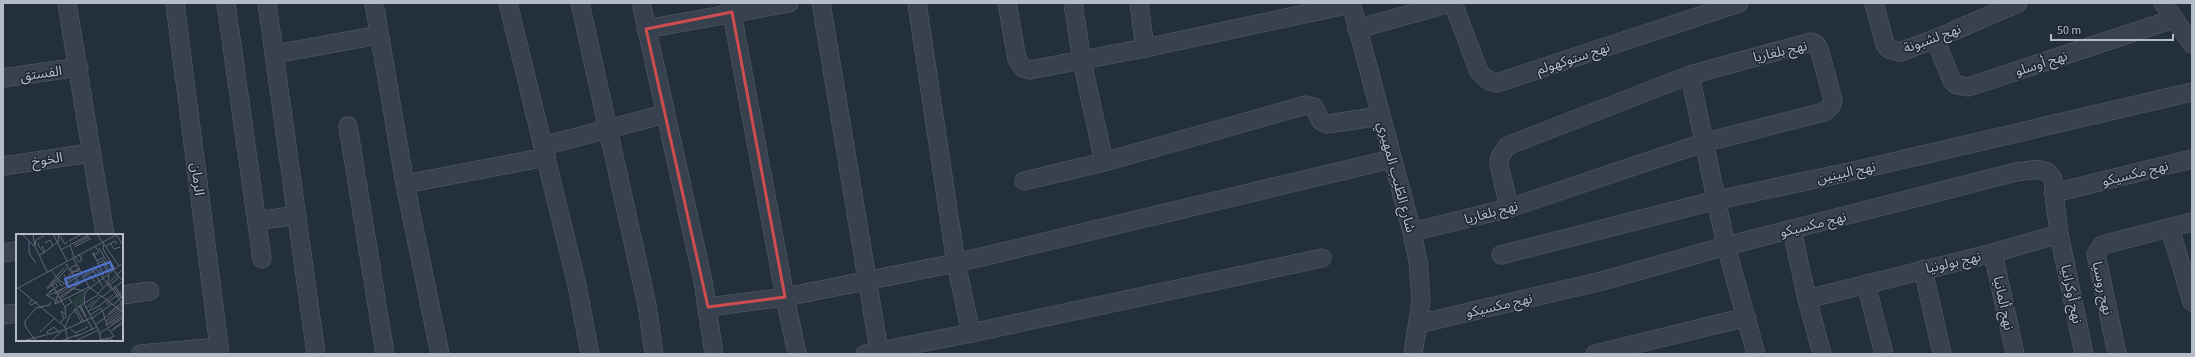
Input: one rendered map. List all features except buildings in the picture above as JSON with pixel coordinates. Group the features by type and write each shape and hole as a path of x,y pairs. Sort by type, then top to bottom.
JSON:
{"street":[{"path":"67,3 79,67 105,234"},
{"name":"الرمان","path":"175,3 220,350"},
{"path":"226,3 262,259"},
{"path":"267,3 316,354"},
{"path":"374,3 405,184 440,354"},
{"path":"508,3 545,152 576,285 590,354"},
{"path":"580,3 609,128 647,305 654,354"},
{"path":"641,3 708,307 714,354"},
{"path":"646,29 731,8 789,3"},
{"path":"821,3 867,282 872,352 971,334 1322,258"},
{"path":"917,3 956,263 971,334"},
{"path":"1006,3 1017,59 1023,68 1030,70 1145,48 1351,3"},
{"path":"1073,3 1082,60 1104,162"},
{"path":"1139,3 1145,48"},
{"name":"شارع الطّيب المهيري","path":"1351,3 1412,232 1420,282 1418,324 1413,354"},
{"path":"1357,29 1451,3"},
{"name":"نهج ستوكهولم","path":"1451,3 1479,72 1489,81 1497,83 1740,3"},
{"name":"نهج لشبونة","path":"1874,3 1885,44 1889,49 1900,52 1935,39 2018,3"},
{"path":"2163,3 2192,44"},
{"path":"731,8 784,297 797,354"},
{"name":"نهج أوسلو","path":"1935,39 1952,81 1957,85 1968,88 2174,19"},
{"path":"275,54 379,35"},
{"name":"نهج بلغاريا","path":"1412,232 1509,208 1706,142 1824,112 1831,106 1833,100 1819,49 1816,44 1811,42 1690,75"},
{"name":"الفستق","path":"3,78 79,67"},
{"path":"1509,208 1499,164 1500,157 1507,146 1690,75 1706,142 1726,246 1747,317 1756,354"},
{"name":"نهج البينين","path":"1501,255 1717,200 1858,170 2192,92"},
{"path":"1024,181 1104,162 1306,105 1314,107 1321,121 1327,124 1381,116"},
{"path":"405,184 545,152 609,128 665,114"},
{"path":"348,126 385,354"},
{"name":"الخوخ","path":"3,166 91,152"},
{"path":"708,307 784,297 867,282 956,263 1392,159"},
{"name":"نهج مكسيكو","path":"1418,324 1602,281 1726,246 1926,194 2038,169 2052,178 2054,194 2192,159"},
{"path":"2054,194 2059,234"},
{"path":"257,221 297,214"},
{"name":"نهج روسيا","path":"2117,354 2096,254 2098,248 2102,244 2192,222"},
{"path":"2170,228 2192,302"},
{"path":"1792,230 1806,299 1822,354"},
{"name":"نهج بولونيا","path":"1806,299 1993,253 2059,234"},
{"name":"نهج أوكرانيا","path":"2059,234 2084,354"},
{"path":"3,253 16,251"},
{"name":"نهج ألمانيا","path":"1993,253 2014,354"},
{"path":"1923,269 1942,354"},
{"path":"1866,284 1884,354"},
{"path":"123,295 150,291"},
{"path":"3,315 16,313"},
{"path":"1595,354 1747,317"},
{"path":"140,354 220,350"}],"highlighted area":[{"path":"732,12 785,297 708,307 646,29"}]}
